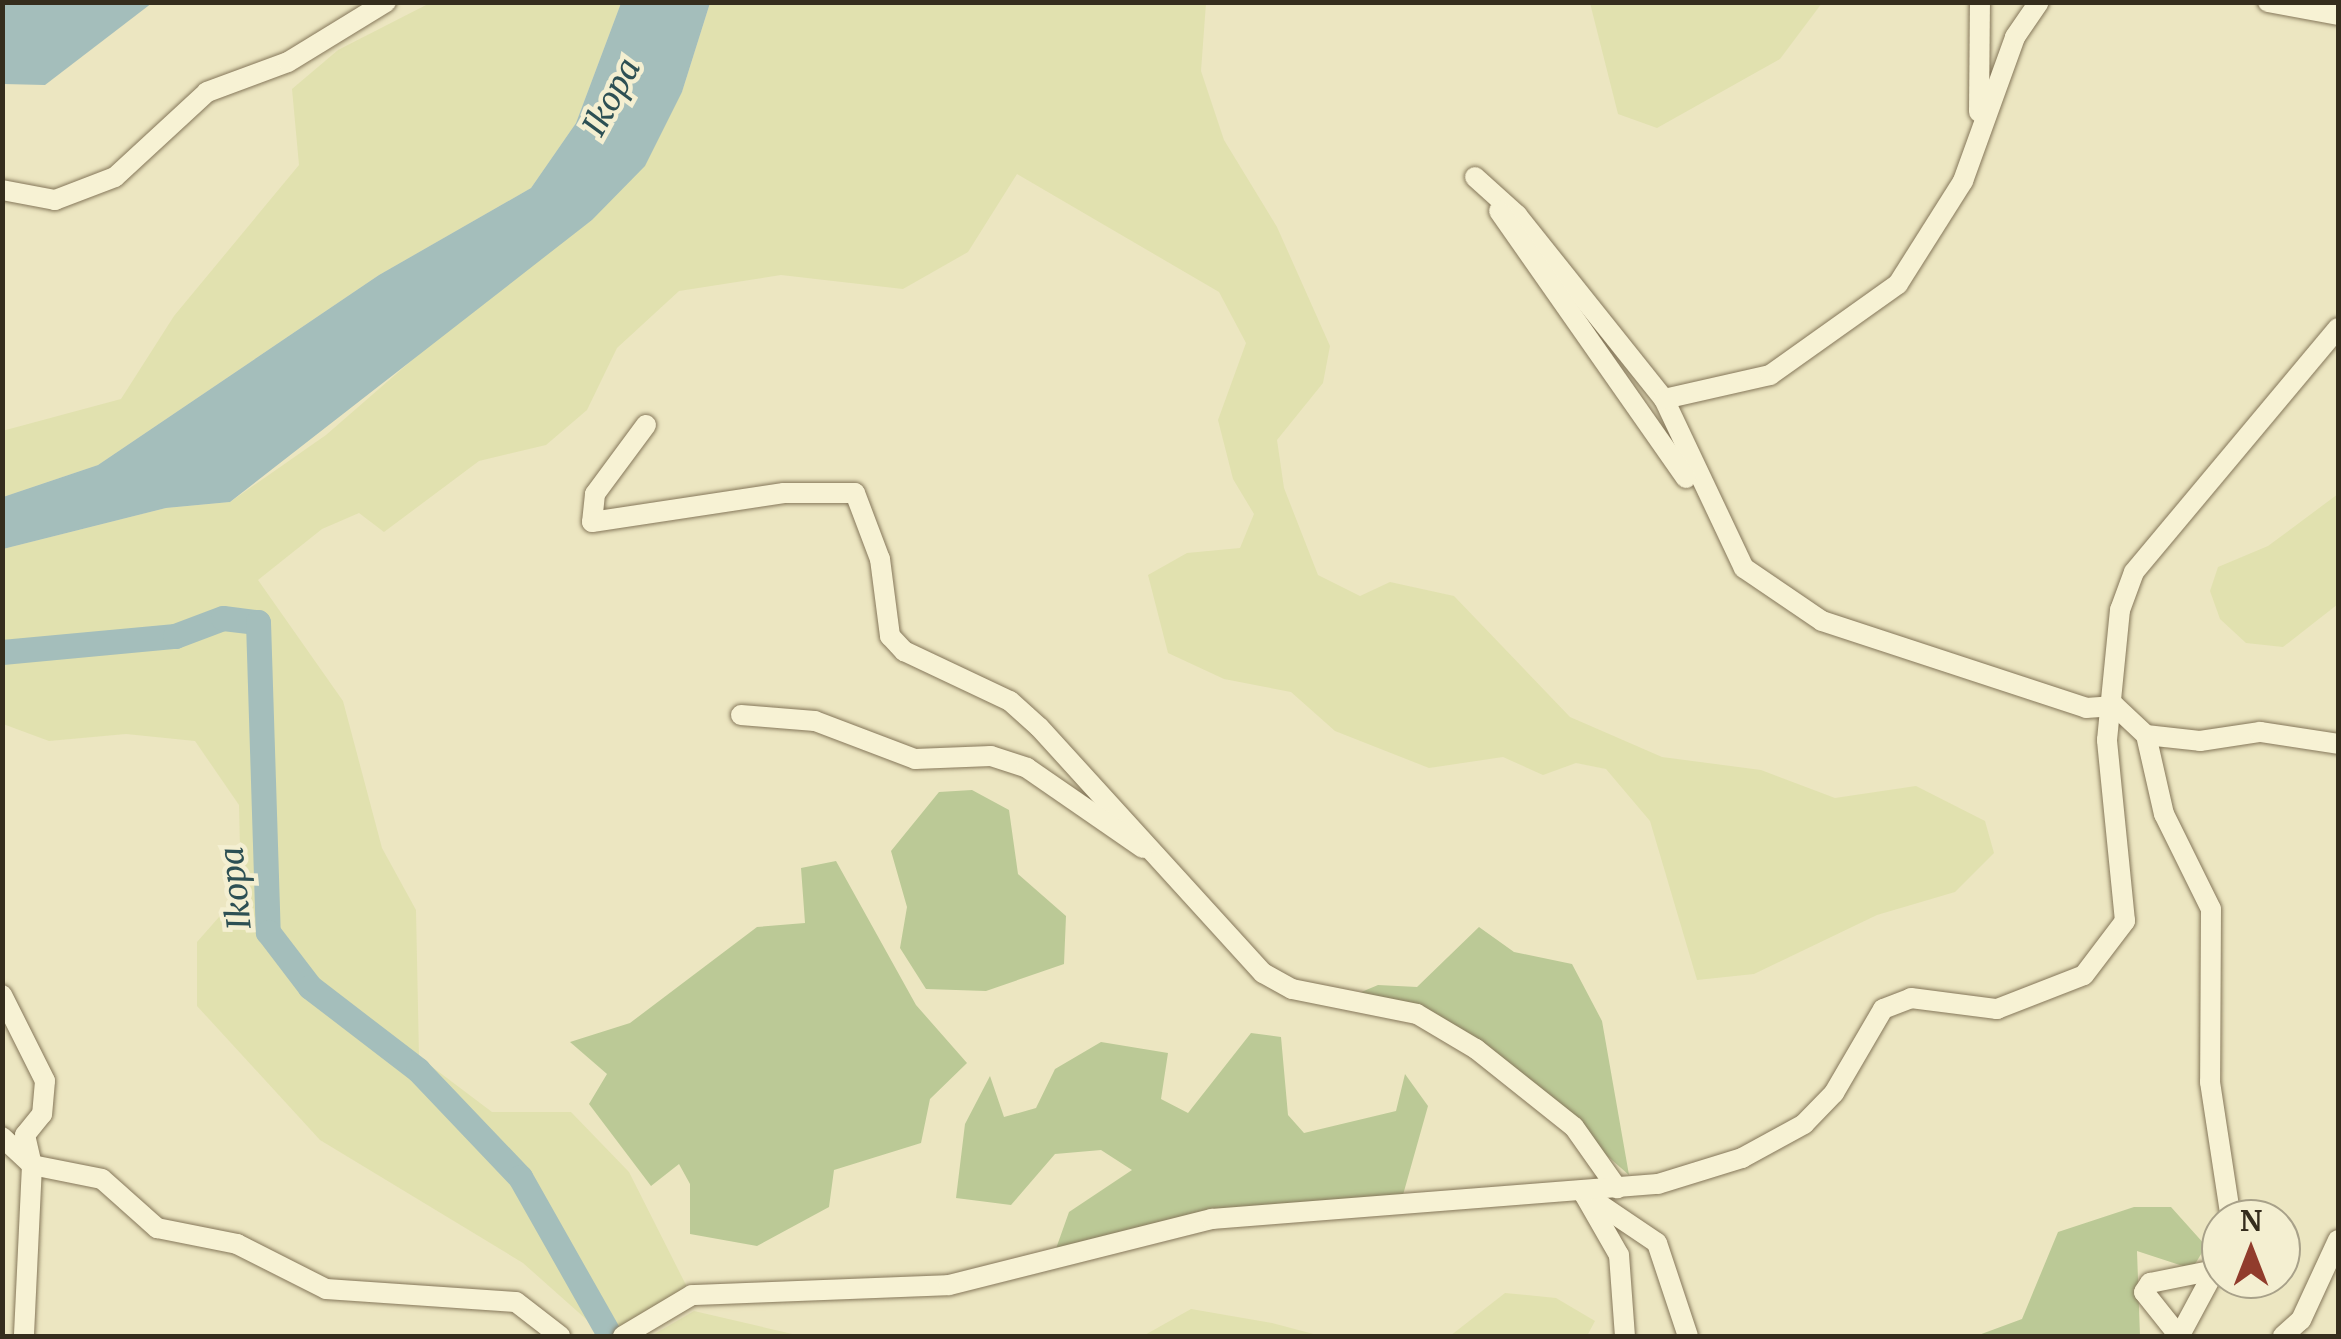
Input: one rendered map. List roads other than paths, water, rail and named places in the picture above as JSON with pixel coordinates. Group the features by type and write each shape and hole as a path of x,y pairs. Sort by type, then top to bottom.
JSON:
{"street":[{"path":"2,190 55,200 115,177 207,92 288,62 386,2"},
{"path":"1973,148 1980,2"},
{"path":"1664,399 1770,375 1874,308 1928,242 1973,148 2016,37 2039,2"},
{"path":"2268,2 2338,15"},
{"path":"1712,515 1664,399 1517,214 1475,176 1712,515 1744,568 1822,622 2086,708 2115,706 2146,735 2164,814 2211,909 2210,1082 2228,1199"},
{"path":"623,1336 692,1295 948,1286 1212,1219 1583,1193 1742,1158 1804,1124 1834,1093 1883,1008 1910,998 1997,1008 2084,975 2125,921 2107,740 2115,706 2120,610 2134,572 2338,328"},
{"path":"646,425 595,494 592,522 784,492 855,492 880,559 890,636 1010,701 1263,973 1292,989 1417,1014 1476,1048 1574,1127 1618,1188"},
{"path":"741,715 815,721 915,759 991,756 1027,768 1156,854"},
{"path":"2146,735 2200,741 2260,732 2338,744"},
{"path":"2,995 45,1081 42,1114 24,1135 32,1165 24,1336"},
{"path":"2,1137 32,1165 73,1167 157,1228 237,1244 326,1289 516,1302 560,1336"},
{"path":"1583,1193 1657,1242 1690,1333"},
{"path":"1583,1193 1619,1255 1626,1336"},
{"path":"2282,1336 2302,1320 2338,1240"},
{"path":"2201,1268 2150,1282 2144,1292 2180,1336 2201,1296"}],"water":[{"path":"3,2 152,3 45,85 3,84"},
{"path":"621,3 710,3 682,92 645,166 592,220 230,502 166,508 3,549 3,497 98,465 379,275 531,188 576,123"}],"waterway":[{"name":"Ikopa","path":"2,652 175,636 223,618 258,622 268,932 310,987 418,1070 520,1177 610,1336"}]}
